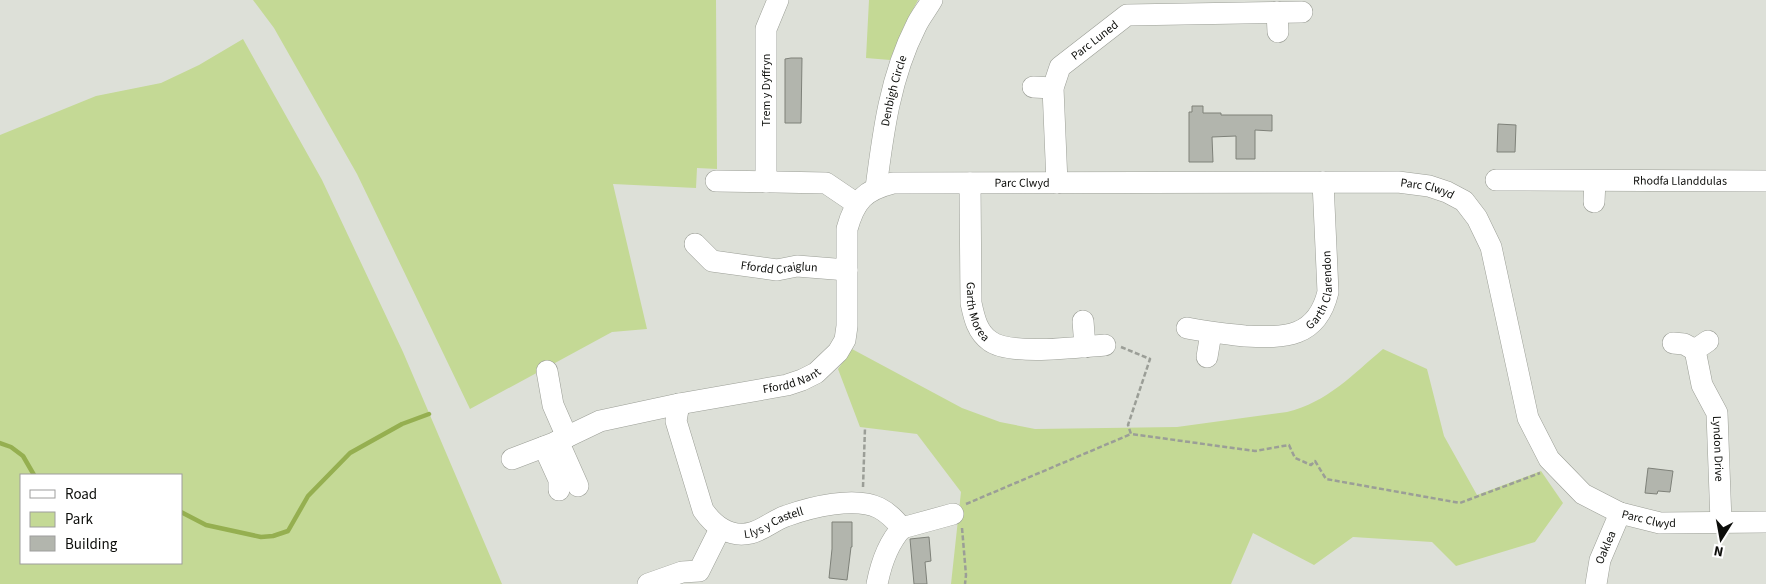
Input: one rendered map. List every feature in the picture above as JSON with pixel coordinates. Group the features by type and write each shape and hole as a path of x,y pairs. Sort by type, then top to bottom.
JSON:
{"street":[{"name":"Trem y Dyffryn","path":"766,182 766,29 778,0"},
{"name":"Denbigh Circle","path":"876,188 886,116 898,70 916,27 932,0"},
{"name":"Parc Luned","path":"1058,183 1043,88 1060,66 1127,15 1277,22 1302,12"},
{"name":"Rhodfa Llanddulas","path":"1496,180 1594,192 1766,182"},
{"path":"716,181 826,183 857,204"},
{"name":"Garth Clarendon","path":"1187,328 1211,333 1275,338 1291,335 1306,327 1318,316 1325,304 1328,292 1323,182"},
{"name":"Parc Clwyd","path":"876,188 893,183 1398,182 1429,186 1447,192 1464,201 1477,218 1491,247 1528,418 1549,459 1582,494 1620,513 1660,523 1766,522"},
{"name":"Garth Morea","path":"970,183 971,304 974,319 979,328 989,341 1003,347 1018,349 1095,346"},
{"name":"Ffordd Nant","path":"512,459 557,442 600,421 679,404 787,385 816,373 838,352 845,340 847,326 847,229 857,204 866,193 876,188"},
{"name":"Ffordd Craiglun","path":"695,244 711,266 777,270 797,266 847,270"},
{"path":"1083,321 1095,346"},
{"path":"1208,358 1211,333"},
{"name":"Lyndon Drive","path":"1673,343 1702,346 1702,385 1717,413 1721,522"},
{"path":"547,371 554,405 557,442 568,488"},
{"path":"648,584 682,572 704,577 720,529 711,521 704,510 676,421 679,404"},
{"name":"Llys y Castell","path":"720,529 736,533 751,533 785,516 841,504 863,503 878,507 890,514 902,528"},
{"name":"Oaklea","path":"1596,584 1600,560 1620,513"},
{"path":"877,584 888,550 895,535 902,528 953,514"}],"path":[{"path":"1095,346 1118,346 1150,359 1128,425 1131,434"},
{"path":"863,503 865,428"},
{"path":"965,584 962,523 953,514 957,508 1131,434 1255,450 1289,445 1295,458 1311,465 1314,461 1326,479 1460,503 1556,467"}],"green space":[{"path":"253,0 716,0 717,169 697,168 696,188 613,184 647,329 612,332 470,409 357,174 274,28"},
{"path":"869,0 918,0 904,26 890,60 866,58"},
{"path":"243,39 322,180 403,352 502,584 0,584 0,135 96,96 161,83 199,65"},
{"path":"852,349 962,408 1000,422 1035,429 1177,427 1287,412 1315,402 1327,395 1383,349 1427,369 1444,436 1477,495 1541,471 1563,503 1535,542 1456,566 1432,542 1353,537 1314,565 1253,533 1231,584 951,584 961,492 917,434 860,427 838,369"}],"building":[{"path":"802,58 801,123 785,123 785,59"},
{"path":"1192,106 1203,106 1203,113 1272,115 1272,131 1255,130 1255,159 1236,159 1236,136 1212,137 1213,162 1189,162 1189,112 1192,112"},
{"path":"1498,124 1516,125 1515,152 1497,152"},
{"path":"1648,468 1673,471 1670,492 1645,493"},
{"path":"832,522 852,522 852,547 847,580 829,578"},
{"path":"929,537 931,561 925,562 927,584 914,584 910,539"}],"waterway":[{"path":"182,513 206,525 261,537 273,536 288,531 308,496 350,453 402,424 429,414"},
{"path":"0,443 11,447 23,456 33,474"}]}
